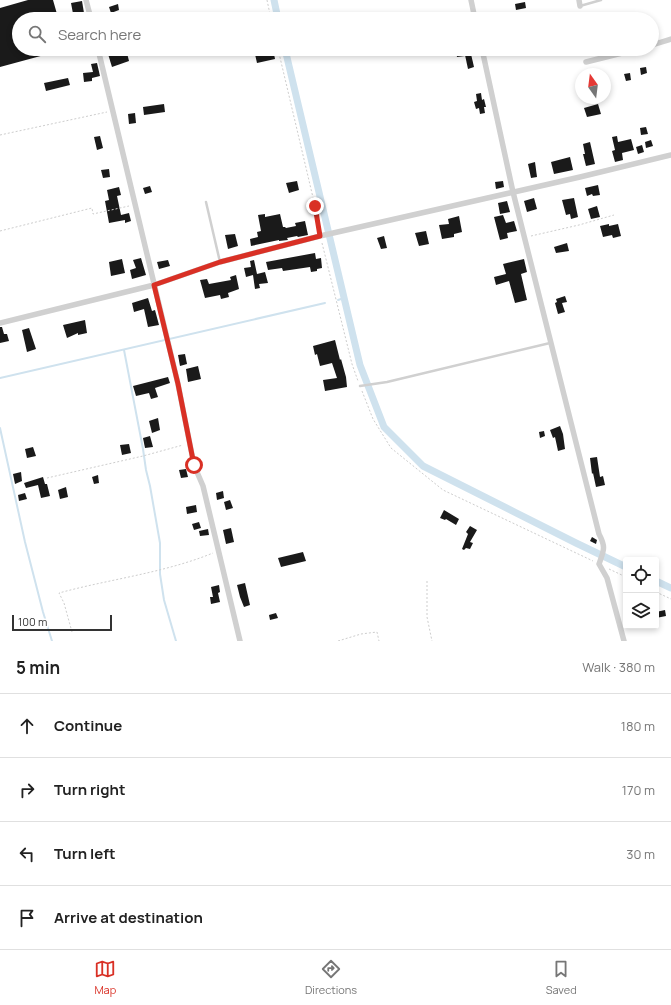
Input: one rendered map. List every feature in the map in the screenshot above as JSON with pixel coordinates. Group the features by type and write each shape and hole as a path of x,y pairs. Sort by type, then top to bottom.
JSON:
{"street":[{"path":"86,0 89,12"},
{"path":"471,0 474,12"},
{"path":"659,42 671,38"},
{"path":"100,56 178,384 194,465 203,486 240,641"},
{"path":"484,56 513,192 599,534 604,544 604,550 599,562 607,578 624,641"},
{"path":"586,62 610,56"},
{"path":"0,323 154,285 220,262 320,236 671,154"}],"lane":[{"path":"579,3 601,0"},
{"path":"206,202 220,262"},
{"path":"360,386 387,382 551,342"}],"path":[{"path":"267,0 270,12"},
{"path":"280,56 315,206 320,236 352,364 373,419 391,448 443,490 599,562 623,575"},
{"path":"0,135 112,110"},
{"path":"0,231 92,208 93,214 135,204"},
{"path":"525,238 614,215"},
{"path":"47,478 144,456 189,443"},
{"path":"72,632 64,603 59,593 83,586 109,582 186,563 219,550"},
{"path":"426,582 427,617 432,641"},
{"path":"658,593 671,599"},
{"path":"338,641 361,634 377,632 379,641"}],"building":[{"path":"28,0 53,0 56,12 12,12 12,56 41,56 0,67 0,8"},
{"path":"82,1 84,12 73,12 71,3"},
{"path":"525,2 526,8 516,10 515,4"},
{"path":"118,4 119,10 111,12 109,7"},
{"path":"109,56 128,56 129,61 112,67"},
{"path":"255,56 274,56 275,59 257,63"},
{"path":"465,56 471,56 474,67 468,69"},
{"path":"97,63 100,76 92,78 92,81 84,82 83,73 93,72 91,64"},
{"path":"646,67 647,73 641,75 640,68"},
{"path":"630,73 631,80 626,81 624,74"},
{"path":"68,78 70,85 46,91 44,83"},
{"path":"481,93 482,100 484,99 486,107 484,107 485,113 480,114 479,108 476,109 474,102 477,101 476,94"},
{"path":"164,104 165,112 144,115 143,107"},
{"path":"598,104 601,114 587,117 584,108"},
{"path":"135,113 136,123 129,124 128,114"},
{"path":"646,127 648,134 641,135 640,128"},
{"path":"100,136 103,148 97,150 94,137"},
{"path":"617,136 618,142 631,139 634,150 622,153 623,160 615,162 612,151 615,150 612,137"},
{"path":"651,140 653,146 646,148 645,142"},
{"path":"590,142 595,164 586,166 583,154 585,154 583,144"},
{"path":"642,145 644,152 638,154 636,147"},
{"path":"570,157 573,170 554,174 551,162"},
{"path":"535,162 537,177 531,178 528,164"},
{"path":"109,169 110,177 103,178 101,170"},
{"path":"297,181 299,190 289,193 286,183"},
{"path":"503,181 504,187 496,189 495,182"},
{"path":"598,185 600,195 593,196 592,194 587,196 585,188"},
{"path":"150,186 152,192 145,194 143,188"},
{"path":"119,187 121,195 117,196 121,215 129,213 131,221 125,223 125,220 109,223 105,201 109,200 107,190"},
{"path":"534,198 537,209 527,212 524,201"},
{"path":"574,198 578,217 571,219 570,214 566,215 562,200"},
{"path":"507,201 510,212 500,214 498,203"},
{"path":"597,206 600,217 591,219 588,209"},
{"path":"265,214 265,217 280,214 283,227 286,228 296,226 295,223 305,221 308,235 251,246 250,239 258,237 257,232 261,231 258,215"},
{"path":"503,215 506,223 514,221 517,231 507,233 508,238 500,240 494,217"},
{"path":"459,216 462,232 454,234 454,237 442,239 439,225 449,224 448,219"},
{"path":"609,224 609,226 618,224 621,236 613,238 612,235 603,237 600,226"},
{"path":"426,231 429,244 419,246 415,233"},
{"path":"235,234 238,246 228,249 225,235"},
{"path":"384,236 387,248 381,249 377,238"},
{"path":"567,243 569,251 556,253 554,247"},
{"path":"315,253 316,259 321,258 322,268 317,269 317,271 311,272 310,267 283,271 282,268 268,270 266,262"},
{"path":"141,258 146,275 132,279 130,270 136,268 133,260"},
{"path":"122,259 125,273 111,276 109,262"},
{"path":"524,259 527,272 521,274 527,300 515,303 509,281 496,285 494,277 506,274 503,264"},
{"path":"168,260 170,266 159,269 157,262"},
{"path":"254,260 257,274 265,272 268,283 259,284 260,288 255,289 253,275 246,277 244,268 251,267 250,261"},
{"path":"236,275 239,289 228,293 229,297 221,299 220,295 205,298 200,280 207,279 209,284 231,280 230,277"},
{"path":"565,296 567,302 562,303 565,312 558,314 555,303 557,302 556,299"},
{"path":"148,298 152,311 155,310 159,325 148,327 144,309 134,312 132,303"},
{"path":"85,320 87,333 78,335 78,333 67,338 63,325"},
{"path":"0,327 2,327 4,334 7,334 9,341 0,343"},
{"path":"29,328 36,349 27,352 22,330"},
{"path":"335,340 346,377 347,387 325,391 323,380 337,378 332,363 320,366 313,346"},
{"path":"185,354 187,364 180,366 178,355"},
{"path":"198,366 201,379 188,382 186,369"},
{"path":"168,377 170,383 155,388 158,397 151,399 149,393 136,396 133,386"},
{"path":"158,418 160,430 152,433 149,421"},
{"path":"560,426 563,434 565,449 558,451 555,437 553,438 550,430"},
{"path":"544,431 545,436 540,438 539,432"},
{"path":"150,436 153,447 145,448 143,438"},
{"path":"129,444 131,453 122,455 120,445"},
{"path":"33,447 36,456 27,458 25,449"},
{"path":"597,457 600,477 603,476 605,485 596,487 593,473 592,474 590,458"},
{"path":"186,469 188,477 181,478 179,470"},
{"path":"21,472 22,481 15,484 13,474"},
{"path":"98,475 99,483 94,484 92,477"},
{"path":"43,477 45,484 47,484 50,496 41,498 38,485 26,488 24,483"},
{"path":"66,487 68,497 60,499 58,490"},
{"path":"223,491 224,498 217,500 216,493"},
{"path":"25,493 27,499 19,501 18,495"},
{"path":"230,500 233,508 226,510 224,502"},
{"path":"196,505 197,512 187,514 186,507"},
{"path":"444,510 459,519 456,525 446,519 440,518"},
{"path":"199,522 201,528 194,530 192,524"},
{"path":"470,526 477,530 470,542 473,543 470,549 466,548 464,550 462,549 468,534 466,532"},
{"path":"231,528 234,542 226,544 223,530"},
{"path":"208,529 209,535 200,536 199,531"},
{"path":"592,537 597,540 596,544 590,541"},
{"path":"303,552 306,561 281,567 278,558"},
{"path":"245,583 250,605 244,607 237,585"},
{"path":"219,585 220,592 218,593 220,602 211,604 210,597 213,597 211,587"},
{"path":"665,610 666,616 659,617 659,611"},
{"path":"276,613 278,618 270,620 269,615"}],"waterway":[{"path":"274,0 277,12"},
{"path":"287,56 360,365 384,427 423,466 623,566"},
{"path":"338,300 344,298"},
{"path":"0,378 325,303"},
{"path":"124,350 160,543 160,574 164,600 176,641"},
{"path":"0,428 25,542 52,641"},
{"path":"659,582 671,588"}],"route":[{"path":"194,465 178,384 154,285 220,262 320,236 315,206"}]}
